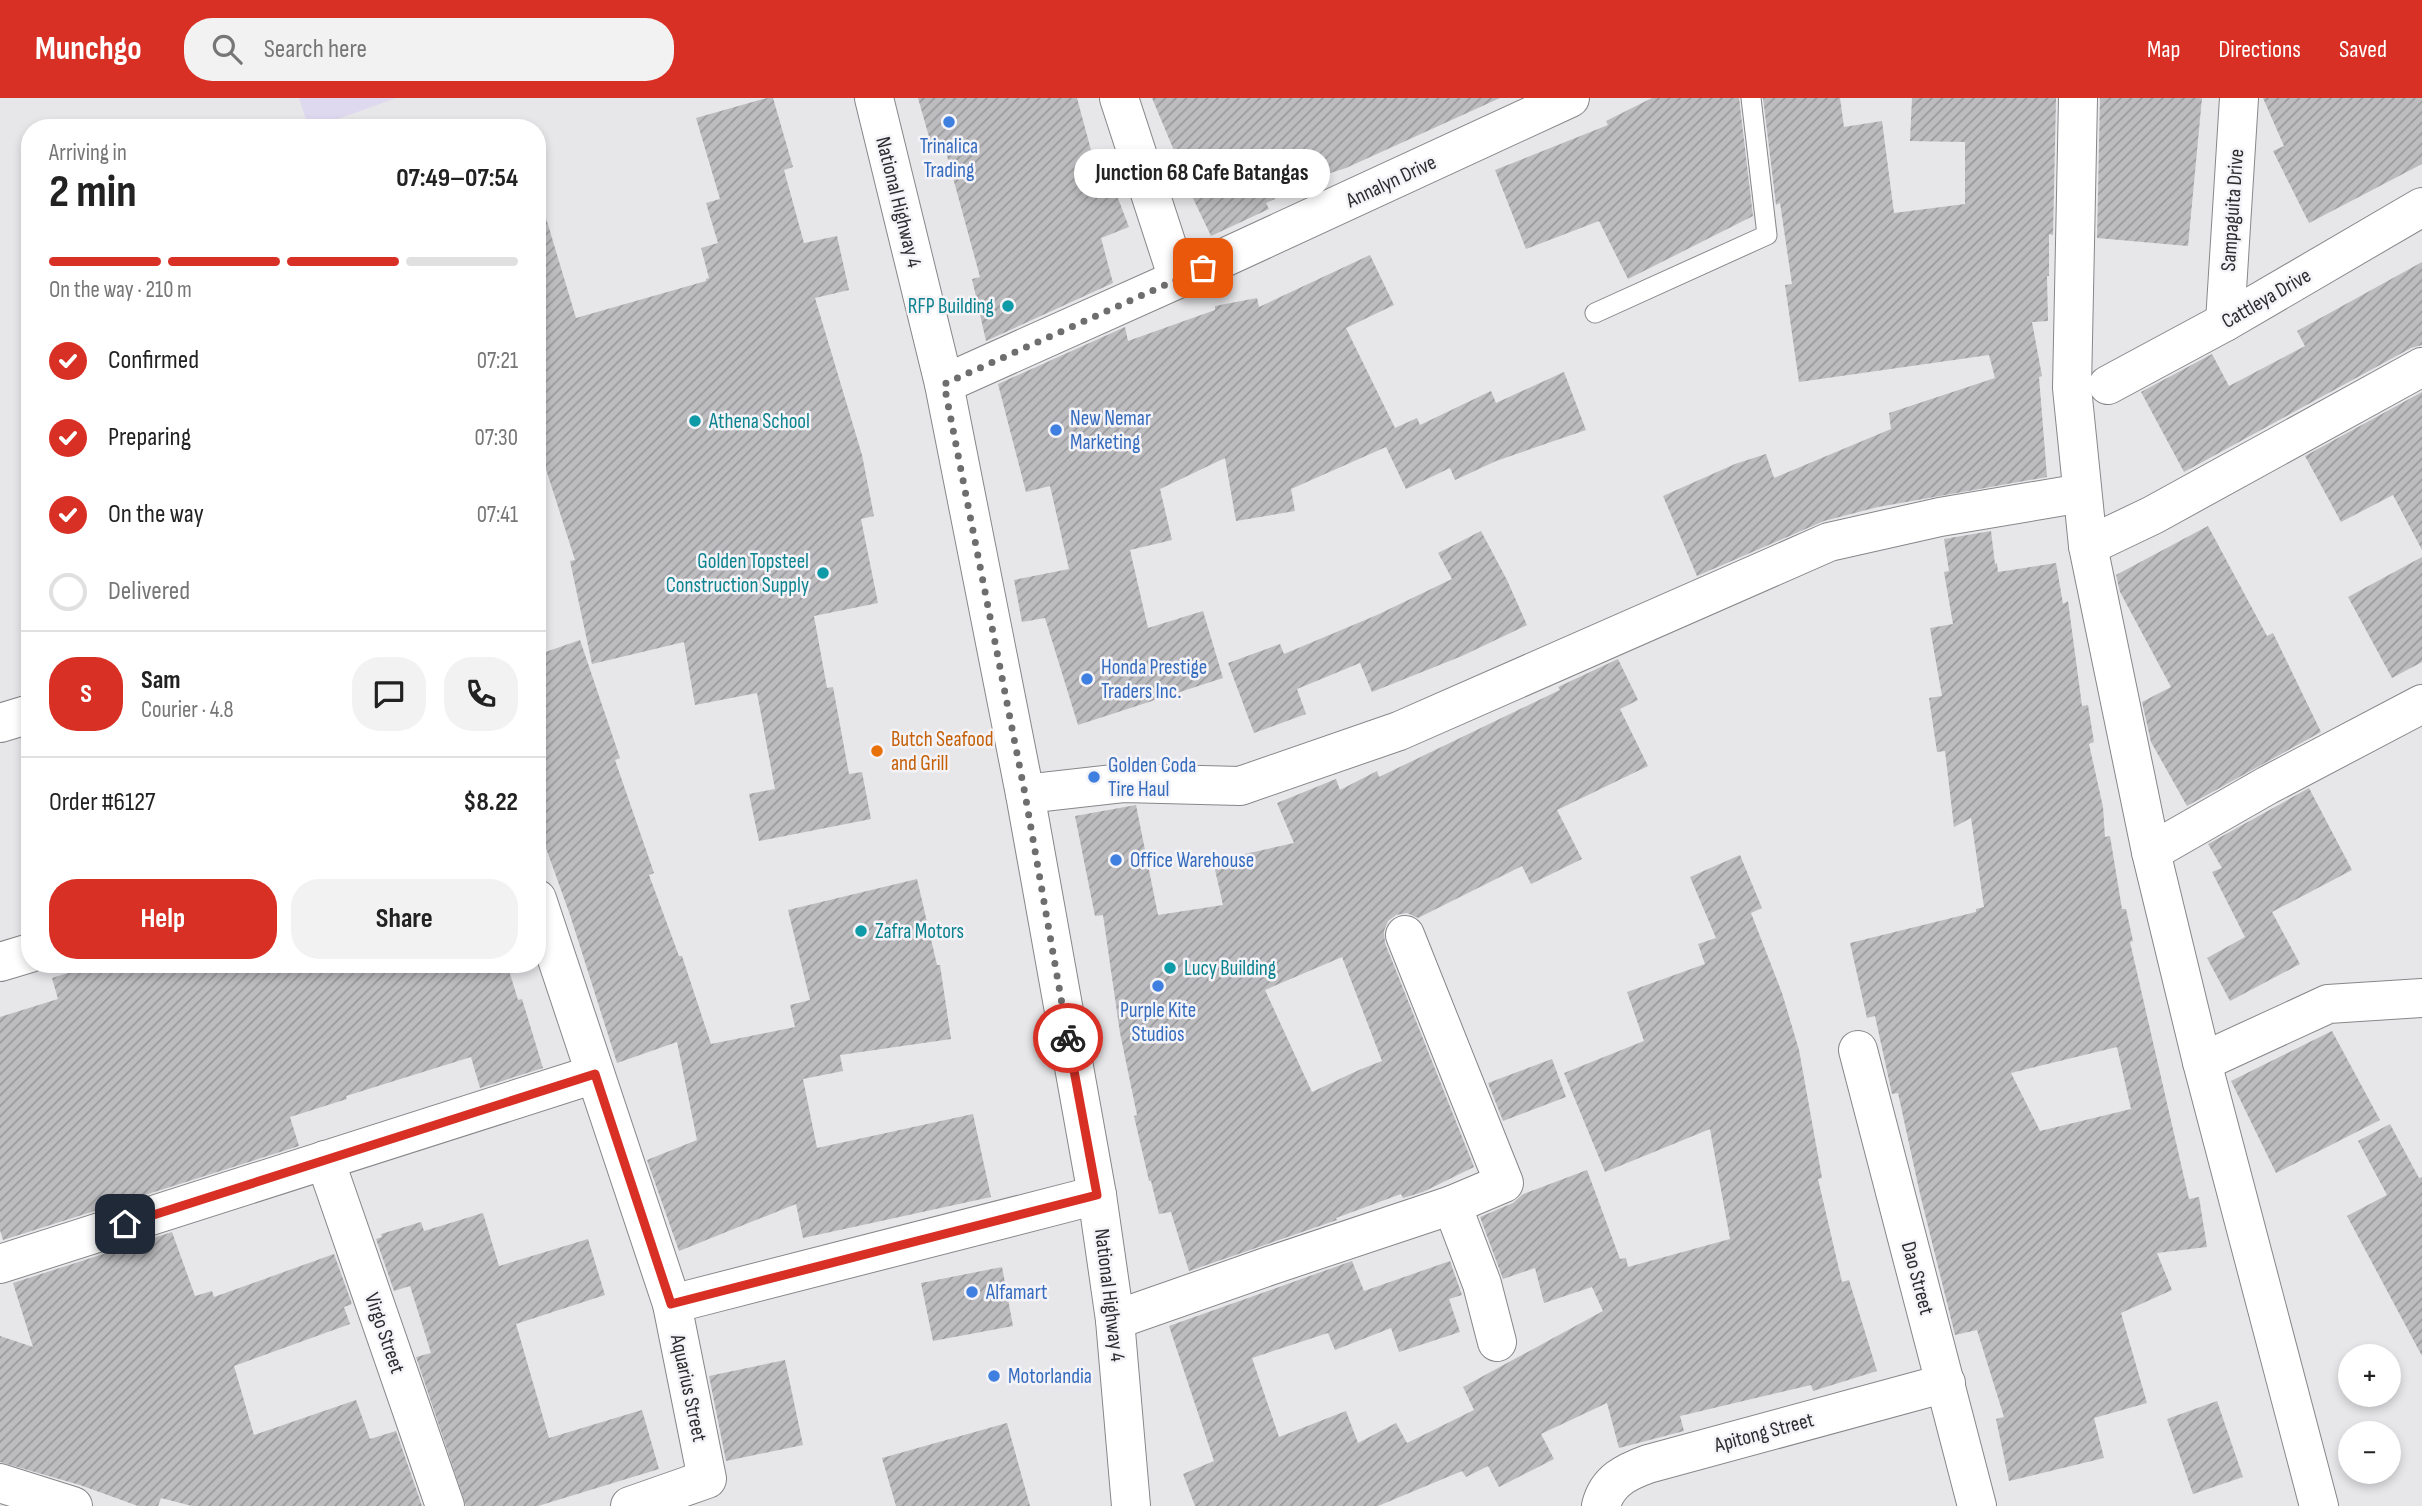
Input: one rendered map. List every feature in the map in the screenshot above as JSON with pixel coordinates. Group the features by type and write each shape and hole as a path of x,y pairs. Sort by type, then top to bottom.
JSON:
{"street":[{"name":"National Highway 4","path":"874,98 944,384 1025,794 1097,1195 1115,1320 1131,1506"},
{"path":"1119,98 1178,279"},
{"name":"Annalyn Drive","path":"944,384 1570,98"},
{"path":"2078,98 2072,388 2088,546 2151,852 2202,1062 2319,1506"},
{"name":"Sampaguita Drive","path":"2225,322 2239,98"},
{"name":"Cattleya Drive","path":"2108,385 2225,322 2422,207"},
{"path":"2088,546 2152,515 2422,367"},
{"path":"1025,794 1123,783 1240,786 1399,731 1829,542 1940,517 2082,493"},
{"path":"2151,852 2268,785 2422,704"},
{"path":"0,723 21,717"},
{"name":"Aquarius Street","path":"546,926 671,1304 708,1479 631,1506"},
{"path":"1115,1320 1452,1205 1504,1184 1405,935"},
{"path":"0,962 21,956"},
{"path":"2202,1062 2328,1004 2422,998"},
{"name":"Dao Street","path":"1858,1049 1977,1506"},
{"path":"0,1264 595,1074"},
{"name":"Virgo Street","path":"325,1160 445,1506"},
{"path":"671,1304 1097,1195"},
{"path":"1452,1205 1482,1284 1497,1342"},
{"name":"Apitong Street","path":"1601,1506 1604,1493 1623,1473 1648,1464 1946,1383"},
{"path":"0,1483 73,1506"}],"lane":[{"path":"1595,313 1768,235 1751,98"}],"shaded area":[{"path":"299,98 396,98 338,119 306,119"}],"building":[{"path":"773,98 793,167 784,170 804,243 837,236 849,290 815,298 862,455 874,516 861,519 878,603 814,616 827,688 833,687 849,774 862,772 871,819 759,841 749,794 775,789 757,693 695,705 684,642 592,664 570,561 575,560 546,469 546,218 576,318 706,281 709,278 701,248 718,243 706,203 720,199 696,118"},
{"path":"918,98 1077,98 1095,165 1104,162 1129,227 1101,238 1113,283 986,341 972,279 980,277 943,141 931,144"},
{"path":"1152,98 1500,98 1346,168 1272,192 1275,199 1266,203 1269,209 1211,236 1181,173 1183,172"},
{"path":"1652,98 1739,98 1753,216 1628,279 1599,221 1526,249 1495,170 1608,125 1606,121"},
{"path":"1763,98 1840,98 1844,127 1882,121 1894,213 1965,204 1965,142 1910,141 1912,98 2056,98 2053,235 2049,234 2047,276 2048,321 2032,322 2042,376 2039,377 2047,477 1878,507 1824,521 1697,576 1663,496 1735,464 1766,454 1774,478 1891,429 1889,413 1995,378 1989,355 1799,382 1785,285 1792,284 1780,203 1776,205"},
{"path":"2100,98 2202,98 2188,246 2097,238"},
{"path":"2263,98 2422,98 2422,164 2309,223 2273,151 2284,146"},
{"path":"1370,255 1394,305 1346,328 1395,428 1417,418 1420,425 1491,391 1496,403 1564,372 1586,430 1496,461 1455,480 1450,468 1406,489 1386,447 1291,489 1295,511 1236,521 1225,458 1160,489 1172,540 1130,550 1148,628 1203,611 1223,678 1078,725 1045,618 1022,622 1014,580 1069,569 1050,486 1026,492 998,384 1125,327 1128,341 1215,310 1215,306 1257,298 1259,307"},
{"path":"2422,262 2422,345 2411,348 2184,472 2141,392 2212,354 2229,386 2305,346 2297,331"},
{"path":"2422,392 2422,550 2393,495 2341,522 2305,456"},
{"path":"2208,526 2267,636 2273,633 2321,732 2187,806 2151,742 2142,702 2171,687 2120,592 2116,575"},
{"path":"1481,531 1527,625 1462,656 1372,692 1360,663 1297,689 1306,714 1254,733 1228,663 1280,644 1284,654 1377,615 1452,579 1438,553"},
{"path":"1991,531 1998,572 2056,563 2063,604 2068,601 2082,706 2088,705 2094,742 2089,744 2103,807 2105,837 2110,836 2122,909 2126,909 2133,941 2130,942 2189,1199 2199,1197 2207,1247 2157,1253 2172,1290 2121,1313 2147,1403 2094,1418 2104,1458 2009,1481 1996,1419 2004,1417 1977,1330 1955,1335 1898,1093 1892,1094 1875,1016 1867,1018 1850,943 1976,912 1976,909 1984,907 1971,818 1954,827 1945,751 1937,752 1929,698 1942,696 1930,628 1953,624 1944,572 1949,571 1944,539","holes":["2117,1047 2131,1109 2040,1131 2011,1073"]},
{"path":"2422,557 2422,662 2392,678 2348,597"},
{"path":"580,640 620,758 615,760 654,873 649,875 679,956 682,956 711,1044 795,1027 790,1005 810,1000 788,910 917,879 937,965 940,965 951,1039 840,1055 843,1071 803,1079 817,1148 973,1114 991,1197 803,1238 796,1204 679,1251 647,1160 697,1140 677,1042 617,1063 546,848 546,652"},
{"path":"1618,659 1638,700 1620,709 1648,766 1557,810 1582,859 1531,884 1522,866 1418,918 1407,913 1396,915 1388,921 1384,931 1385,943 1474,1167 1423,1192 1403,1198 1401,1194 1336,1218 1337,1220 1189,1271 1171,1212 1159,1214 1149,1181 1134,1116 1137,1115 1120,1033 1103,915 1095,916 1075,816 1136,805 1158,915 1223,905 1213,861 1294,843 1277,803 1336,779 1340,790 1377,771 1379,777 1560,690 1558,687","holes":["1342,957 1382,1061 1312,1092 1265,990"]},
{"path":"2309,788 2352,870 2272,912 2300,964 2230,1001 2207,958 2245,937 2212,872 2222,868 2208,844"},
{"path":"1740,855 1762,908 1751,913 1782,993 1799,1050 1822,1178 1818,1179 1842,1282 1849,1280 1877,1371 1813,1391 1811,1385 1680,1416 1684,1431 1619,1448 1607,1403 1541,1434 1554,1459 1499,1487 1488,1466 1466,1477 1462,1471 1378,1506 1195,1506 1183,1474 1214,1461 1169,1326 1352,1261 1364,1291 1450,1261 1462,1295 1449,1299 1460,1332 1399,1352 1391,1328 1335,1350 1328,1333 1252,1358 1279,1437 1346,1411 1358,1443 1396,1423 1407,1443 1474,1410 1463,1387 1603,1311 1592,1287 1544,1303 1535,1268 1503,1279 1480,1217 1513,1203 1523,1194 1587,1170 1620,1259 1626,1258 1628,1267 1730,1239 1710,1129 1605,1172 1564,1073 1644,1041 1627,992 1705,964 1698,944 1716,938 1690,877"},
{"path":"68,973 510,973 518,1000 522,999 543,1068 480,1088 471,1057 346,1096 347,1099 290,1117 299,1146 3,1240 0,1230 0,1017 58,999 52,978"},
{"path":"2332,1031 2380,1120 2276,1173 2231,1081"},
{"path":"1552,1059 1566,1097 1503,1121 1488,1083"},
{"path":"2390,1124 2419,1178 2422,1177 2422,1356 2347,1216 2387,1195 2358,1141"},
{"path":"483,1213 499,1266 588,1239 605,1295 516,1324 549,1438 642,1410 659,1469 538,1506 466,1506 416,1357 431,1353 410,1286 394,1291 376,1239 382,1237 381,1234 421,1222 424,1231"},
{"path":"172,1232 195,1296 212,1291 214,1297 334,1254 352,1304 344,1307 350,1324 234,1366 254,1435 356,1400 370,1439 396,1431 422,1506 192,1506 161,1498 158,1506 138,1506 80,1485 0,1462 0,1336 33,1347 13,1283"},
{"path":"1002,1267 1013,1326 933,1341 921,1283"},
{"path":"785,1360 803,1445 726,1461 709,1376"},
{"path":"2217,1401 2243,1477 2193,1494 2167,1419"},
{"path":"1007,1423 1030,1506 896,1506 882,1458"}],"way so far":[{"path":"1068,1038 1025,794 944,384 1203,268"}],"place":[{"name":"Trinalica Trading","path":"949,122"},
{"name":"Junction 68 Cafe Batangas","path":"1203,268"},
{"name":"RFP Building","path":"1008,306"},
{"name":"Athena School","path":"695,421"},
{"name":"New Nemar Marketing","path":"1056,430"},
{"name":"Golden Topsteel Construction Supply","path":"823,573"},
{"name":"Honda Prestige Traders Inc.","path":"1087,679"},
{"name":"Butch Seafood and Grill","path":"877,751"},
{"name":"Golden Coda Tire Haul","path":"1094,777"},
{"name":"Office Warehouse","path":"1116,860"},
{"name":"Zafra Motors","path":"861,931"},
{"name":"Lucy Building","path":"1170,968"},
{"name":"Purple Kite Studios","path":"1158,986"},
{"name":"Alfamart","path":"972,1292"},
{"name":"Motorlandia","path":"994,1376"}],"route":[{"path":"125,1224 595,1074 671,1304 1097,1195 1068,1038"}]}
